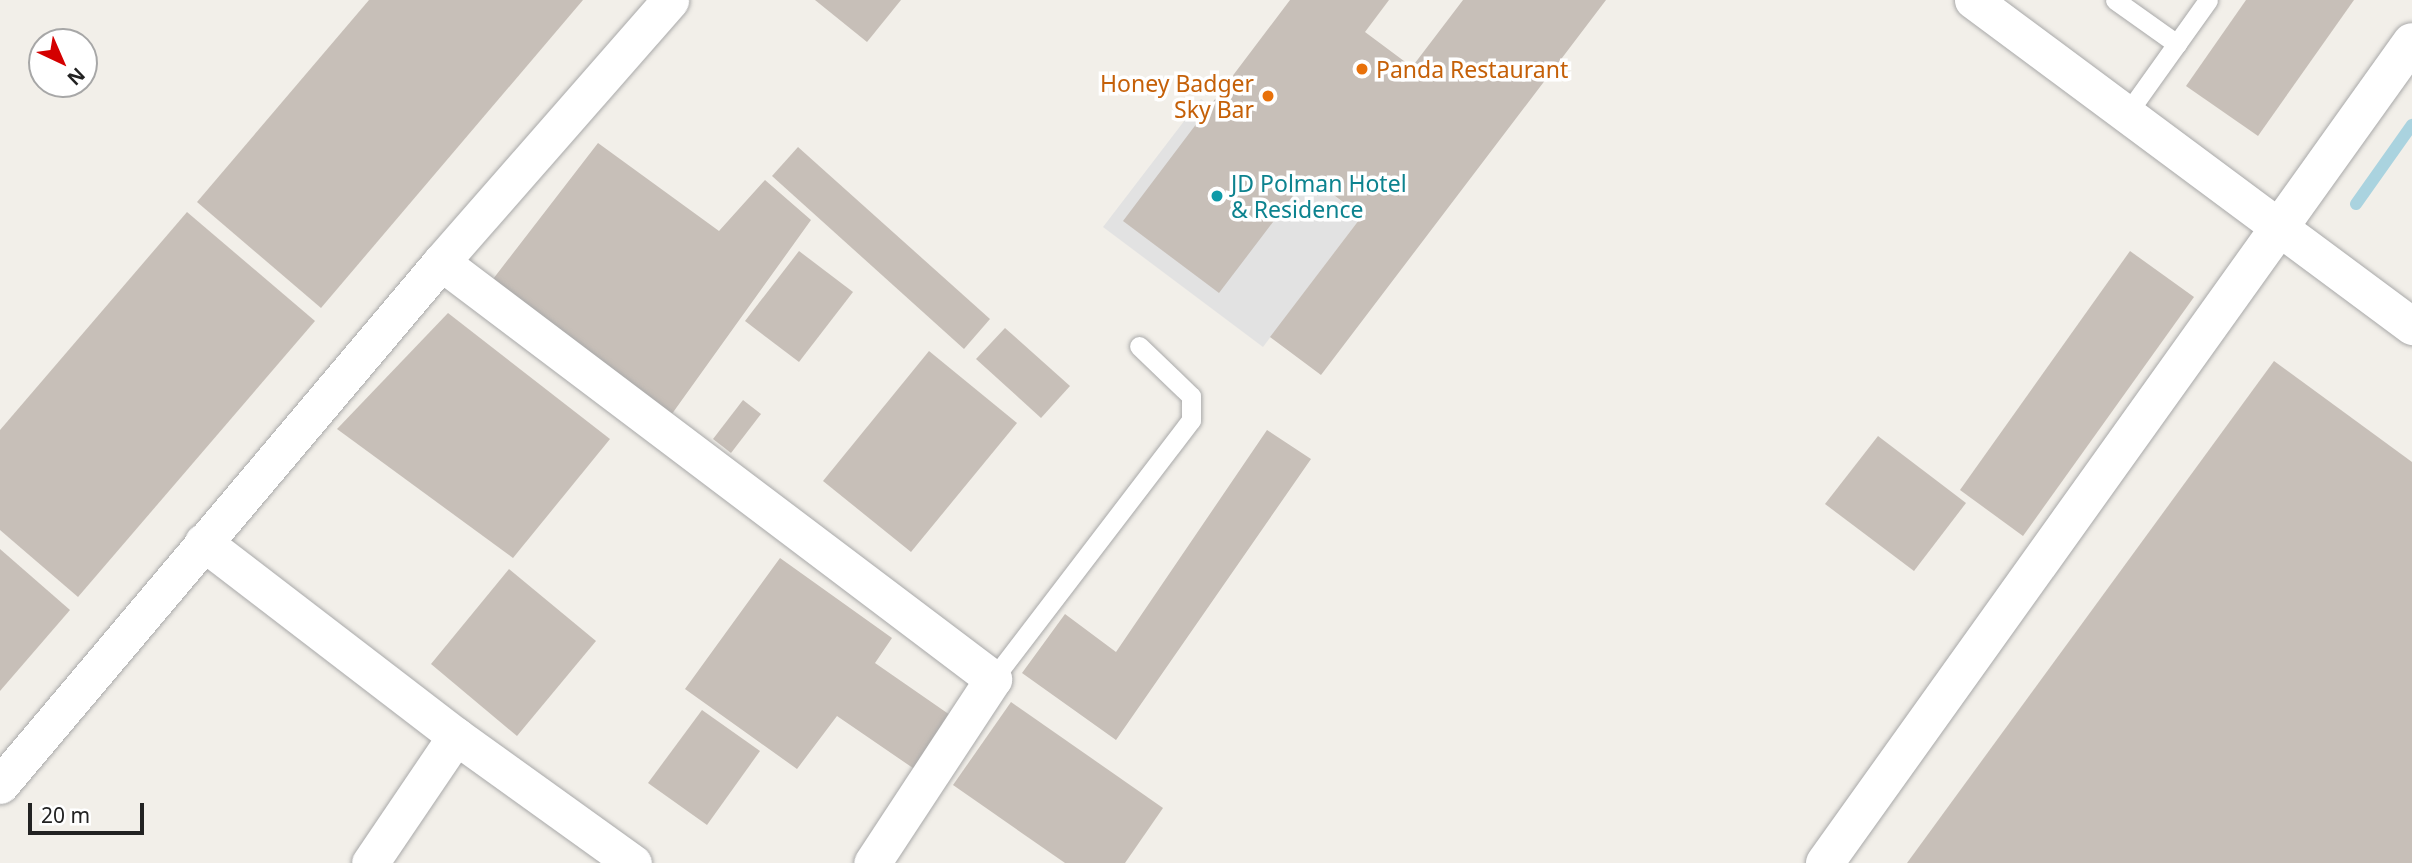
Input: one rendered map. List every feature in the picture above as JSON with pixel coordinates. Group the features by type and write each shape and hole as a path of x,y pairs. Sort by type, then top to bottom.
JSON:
{"street":[{"path":"0,785 441,262 670,0"},
{"path":"1973,0 2412,326"},
{"path":"1825,863 2278,229 2406,62"},
{"path":"441,262 993,679 872,863"},
{"path":"203,542 456,736 633,863"},
{"path":"370,863 456,736"}],"lane":[{"path":"2115,0 2177,44"},
{"path":"2126,115 2208,0"},
{"path":"993,679 1191,420 1191,396 1139,346"}],"shaded area":[{"path":"1201,99 1362,216 1263,347 1103,227"}],"building":[{"path":"369,0 583,0 321,308 197,202"},
{"path":"815,0 901,0 867,42"},
{"name":"JD Polman Hotel & Residence","path":"1290,0 1389,0 1365,32 1412,67 1463,0 1606,0 1321,375 1270,337 1362,216 1308,176 1219,293 1123,221"},
{"path":"2246,0 2354,0 2258,136 2186,86"},
{"path":"598,143 719,231 765,180 811,220 669,418 490,283"},
{"path":"798,147 990,319 964,349 772,176"},
{"path":"187,212 315,321 78,597 0,530 0,430"},
{"path":"799,251 853,292 799,362 745,321"},
{"path":"2130,251 2194,297 2023,536 1960,490"},
{"path":"448,313 610,439 513,558 337,429"},
{"path":"1005,328 1070,386 1041,418 976,359"},
{"path":"929,351 1017,423 911,552 823,481"},
{"path":"2274,361 2412,462 2412,863 1907,863"},
{"path":"743,400 761,414 731,453 713,439"},
{"path":"1267,430 1311,459 1116,740 1022,673 1065,614 1116,652"},
{"path":"1878,436 1966,503 1914,571 1825,504"},
{"path":"0,549 70,610 0,691"},
{"path":"780,558 892,638 875,663 963,724 926,777 837,716 797,769 685,689"},
{"path":"509,569 596,641 517,736 431,664"},
{"path":"1011,702 1163,808 1125,863 1065,863 953,785"},
{"path":"702,710 760,751 707,825 648,783"}],"waterway":[{"path":"2356,204 2412,125"}],"place":[{"name":"Panda Restaurant","path":"1362,69"},
{"name":"Honey Badger Sky Bar","path":"1268,96"},
{"name":"JD Polman Hotel & Residence","path":"1217,196"}]}
